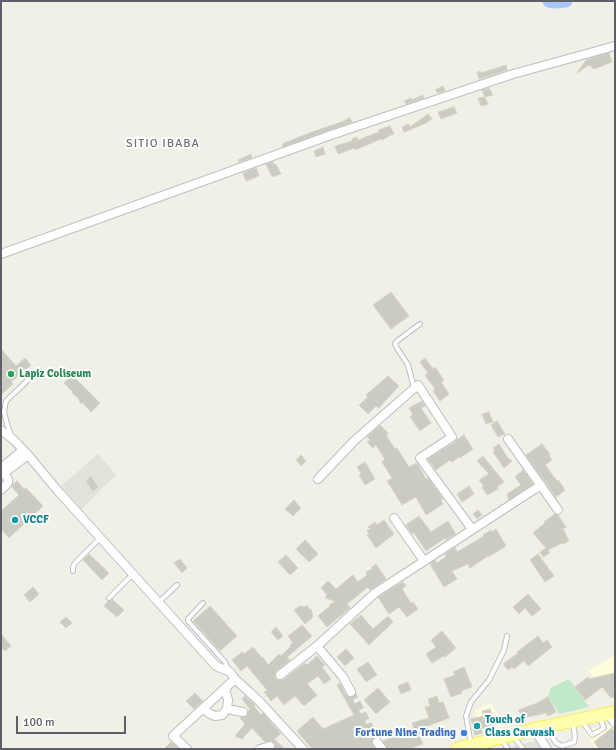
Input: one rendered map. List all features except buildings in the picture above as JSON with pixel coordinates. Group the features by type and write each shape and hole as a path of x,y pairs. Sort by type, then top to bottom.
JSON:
{"main road":[{"path":"457,749 540,728 609,716"}],"street":[{"path":"1,254 331,135 513,74 614,46"},
{"path":"318,479 354,441 418,385 452,437 420,458 472,530"},
{"path":"1,430 14,440 26,453 58,491 216,666 230,672 303,749"},
{"path":"508,439 558,510"},
{"path":"1,490 8,482 8,479 2,470 26,453"},
{"path":"280,675 317,646 375,593 541,486"},
{"path":"394,518 424,561"},
{"path":"317,646 343,677 351,692"},
{"path":"187,749 173,736 235,679"},
{"path":"204,708 210,714 215,716 222,715 227,709 228,700 225,688"},
{"path":"227,709 244,712"},
{"path":"540,728 547,749"},
{"path":"260,749 270,746"}],"lane":[{"path":"414,388 408,366 395,344 397,340 420,324"},
{"path":"14,440 10,433 4,412 6,401 29,379"},
{"path":"73,571 75,563 100,538"},
{"path":"109,598 133,574"},
{"path":"158,603 177,585"},
{"path":"203,603 188,619 188,621 224,662 230,672"},
{"path":"471,745 466,716 471,702 489,680 504,650 507,636"},
{"path":"577,721 592,735 604,728 609,716"},
{"path":"540,728 556,743 562,746 574,742 577,721"},
{"path":"513,735 523,749"},
{"path":"500,738 508,749"}],"shaded area":[{"path":"98,454 116,475 81,509 61,486"},
{"path":"615,655 615,704 589,671"},
{"path":"569,679 589,707 559,714 548,696 551,688"},
{"path":"490,703 506,726 483,733 475,711"},
{"path":"613,724 615,726 615,749 597,749 583,730"},
{"path":"541,740 547,749 512,749 511,747"}],"waterway":[{"path":"549,1 566,1"}],"tunnel":[{"path":"351,692 377,742"}],"place":[{"name":"Lapiz Coliseum","path":"11,374"},
{"name":"VCCF","path":"15,520"},
{"name":"Touch of Class Carwash","path":"477,726"},
{"name":"Fortune Nine Trading","path":"464,733"}],"district":[{"name":"SITIO IBABA","path":"163,144"}]}
